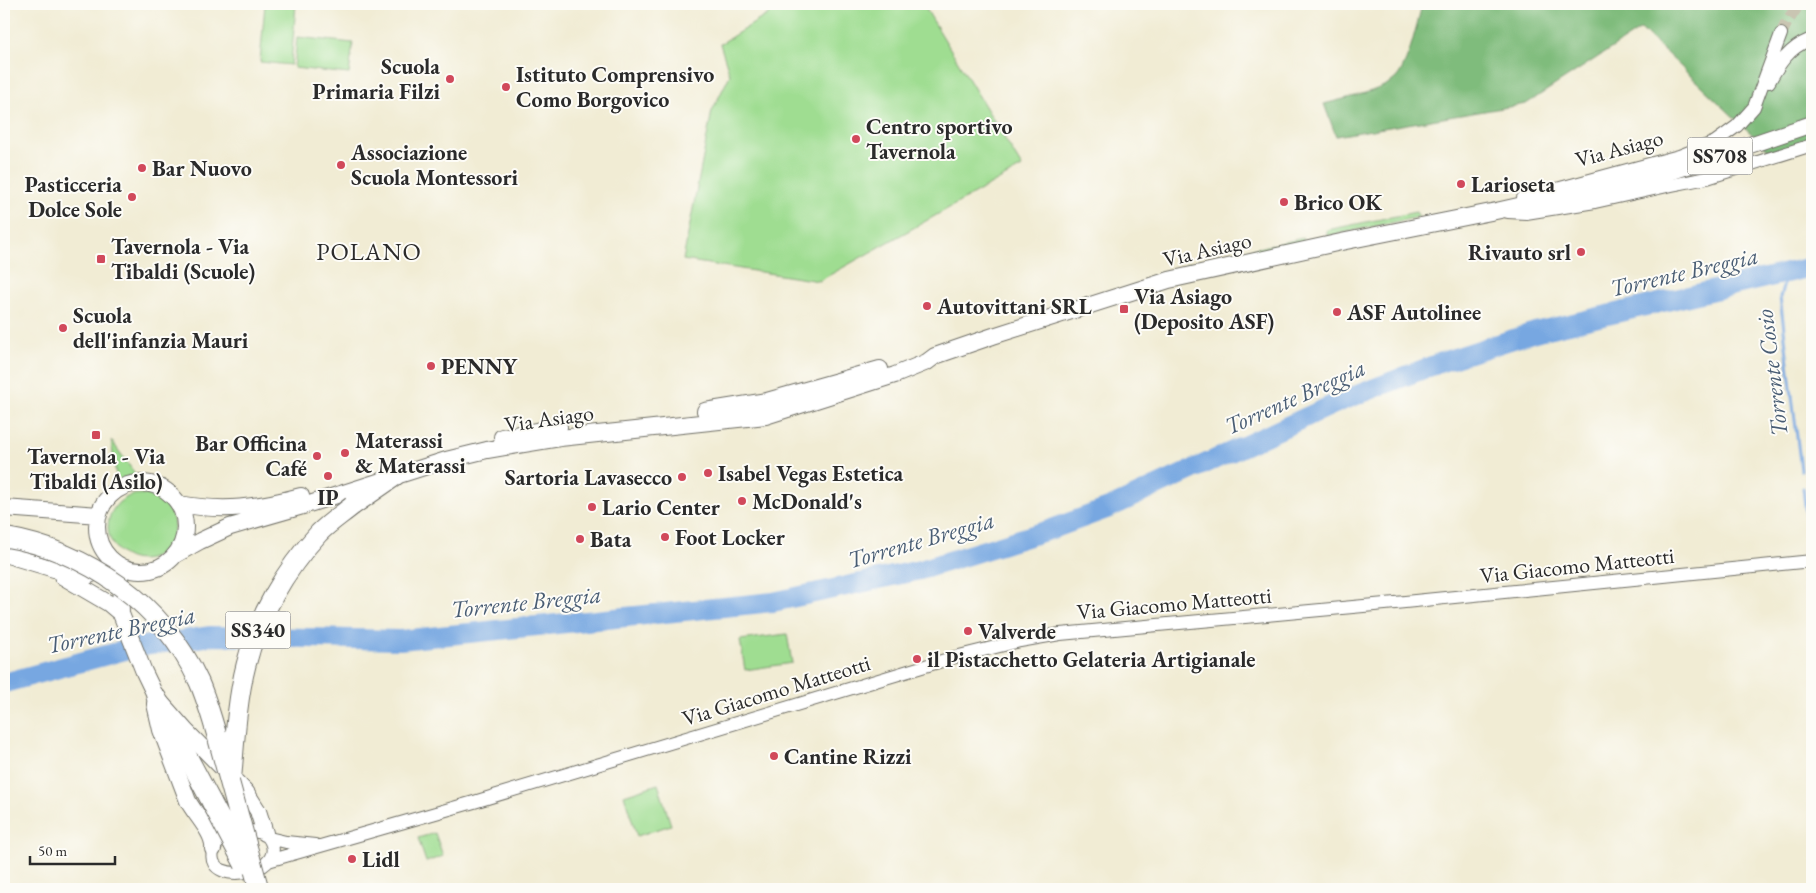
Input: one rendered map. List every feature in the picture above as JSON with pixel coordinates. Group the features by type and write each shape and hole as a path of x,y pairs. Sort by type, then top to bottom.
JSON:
{"highway":[{"name":"SS340","path":"231,785 237,718 246,665 260,624 274,595 294,563 320,532 352,506 394,477"},
{"name":"SS340","path":"4,537 51,549 84,564 116,582 153,614 183,653 199,682 213,722 258,889"},
{"path":"150,685 258,889"}],"main road":[{"name":"SS708","path":"1496,211 1667,173 1812,124"},
{"name":"Via Asiago","path":"175,555 200,540 230,527 298,508 446,460 504,447 560,438 766,416 895,375 927,362 935,356 1169,280 1341,242 1496,211"},
{"name":"Via Asiago","path":"179,504 227,510 260,506 300,496 484,440 560,427 726,409 767,401 925,355 935,356"},
{"path":"150,483 161,487 171,494 179,504 185,520 185,533 182,545 175,555 164,564 144,571 128,569 108,557 101,546 97,534 98,514 107,498 115,491 127,485 150,483"},
{"path":"4,508 98,514"},
{"path":"4,554 48,568 82,576 97,573 116,563"},
{"path":"116,563 120,576 121,613 150,685 161,730 182,784 194,813 213,839 213,849"},
{"path":"48,568 108,603 121,613"},
{"path":"121,613 125,592 144,571"},
{"path":"150,685 185,730 246,792 258,811 267,836"}],"street":[{"name":"Via Asiago","path":"1496,211 1522,198 1656,163 1701,148 1728,134 1754,106 1781,34"},
{"name":"SS708","path":"1754,106 1787,54 1809,40"},
{"name":"Via Asiago","path":"1496,211 1526,213 1596,202 1707,178 1812,145"},
{"name":"Via Giacomo Matteotti","path":"268,861 353,838 955,657 1020,641 1060,634 1385,604 1812,561"},
{"path":"251,831 267,836 273,851 268,861 257,868 235,874 228,873 217,867 212,856 213,849 223,838 251,831"},
{"name":"Via Giacomo Matteotti","path":"267,836 300,844 328,844"}],"green space":[{"path":"265,4 296,4 291,65 260,62"},
{"name":"Centro sportivo Tavernola","path":"785,4 923,4 1022,167 819,281 683,260 712,111 730,75 720,44"},
{"path":"1441,4 1812,4 1812,145 1777,158 1641,29 1526,104 1336,136 1324,104 1372,91 1390,83 1396,78 1408,54 1422,5 1440,6"},
{"path":"297,37 353,43 349,74 294,68"},
{"path":"1416,212 1419,217 1327,236 1327,230"},
{"path":"1303,238 1304,242 1186,267 1186,264"},
{"path":"111,440 136,475 117,482"},
{"path":"147,494 165,503 172,514 174,527 172,540 165,551 154,558 135,560 117,551 110,540 108,521 117,503 128,496"},
{"path":"787,634 792,663 745,670 740,640"},
{"path":"658,784 671,825 637,836 624,795"},
{"path":"435,833 443,856 426,862 418,838"}],"waterway":[{"name":"Torrente Breggia","path":"4,683 136,647 211,636 400,640 773,602 920,570 1052,529 1109,508 1339,402 1439,363 1535,332 1812,267"},
{"name":"Torrente Cosio","path":"1787,274 1780,297 1801,470"},
{"name":"Torrente Cosio","path":"1803,488 1811,557"}],"tunnel":[{"path":"1781,34 1799,4"}],"place":[{"name":"Scuola Primaria Filzi","path":"450,79"},
{"name":"Istituto Comprensivo Como Borgovico","path":"506,87"},
{"name":"Centro sportivo Tavernola","path":"856,139"},
{"name":"Associazione Scuola Montessori","path":"341,165"},
{"name":"Bar Nuovo","path":"142,168"},
{"name":"Larioseta","path":"1461,184"},
{"name":"Pasticceria Dolce Sole","path":"132,197"},
{"name":"Brico OK","path":"1284,202"},
{"name":"Rivauto srl","path":"1581,252"},
{"name":"Tavernola - Via Tibaldi (Scuole)","path":"101,259"},
{"name":"Autovittani SRL","path":"927,306"},
{"name":"Via Asiago (Deposito ASF)","path":"1124,309"},
{"name":"ASF Autolinee","path":"1337,312"},
{"name":"Scuola dell'infanzia Mauri","path":"63,328"},
{"name":"PENNY","path":"431,366"},
{"name":"Tavernola - Via Tibaldi (Asilo)","path":"96,435"},
{"name":"Materassi & Materassi","path":"345,453"},
{"name":"Bar Officina Café","path":"317,456"},
{"name":"Isabel Vegas Estetica","path":"708,473"},
{"name":"IP","path":"328,476"},
{"name":"Sartoria Lavasecco","path":"682,477"},
{"name":"McDonald's","path":"742,501"},
{"name":"Lario Center","path":"592,507"},
{"name":"Foot Locker","path":"665,537"},
{"name":"Bata","path":"580,539"},
{"name":"Valverde","path":"968,631"},
{"name":"il Pistacchetto Gelateria Artigianale","path":"917,659"},
{"name":"Cantine Rizzi","path":"774,756"},
{"name":"Lidl","path":"352,859"}],"district":[{"name":"POLANO","path":"369,252"}]}
